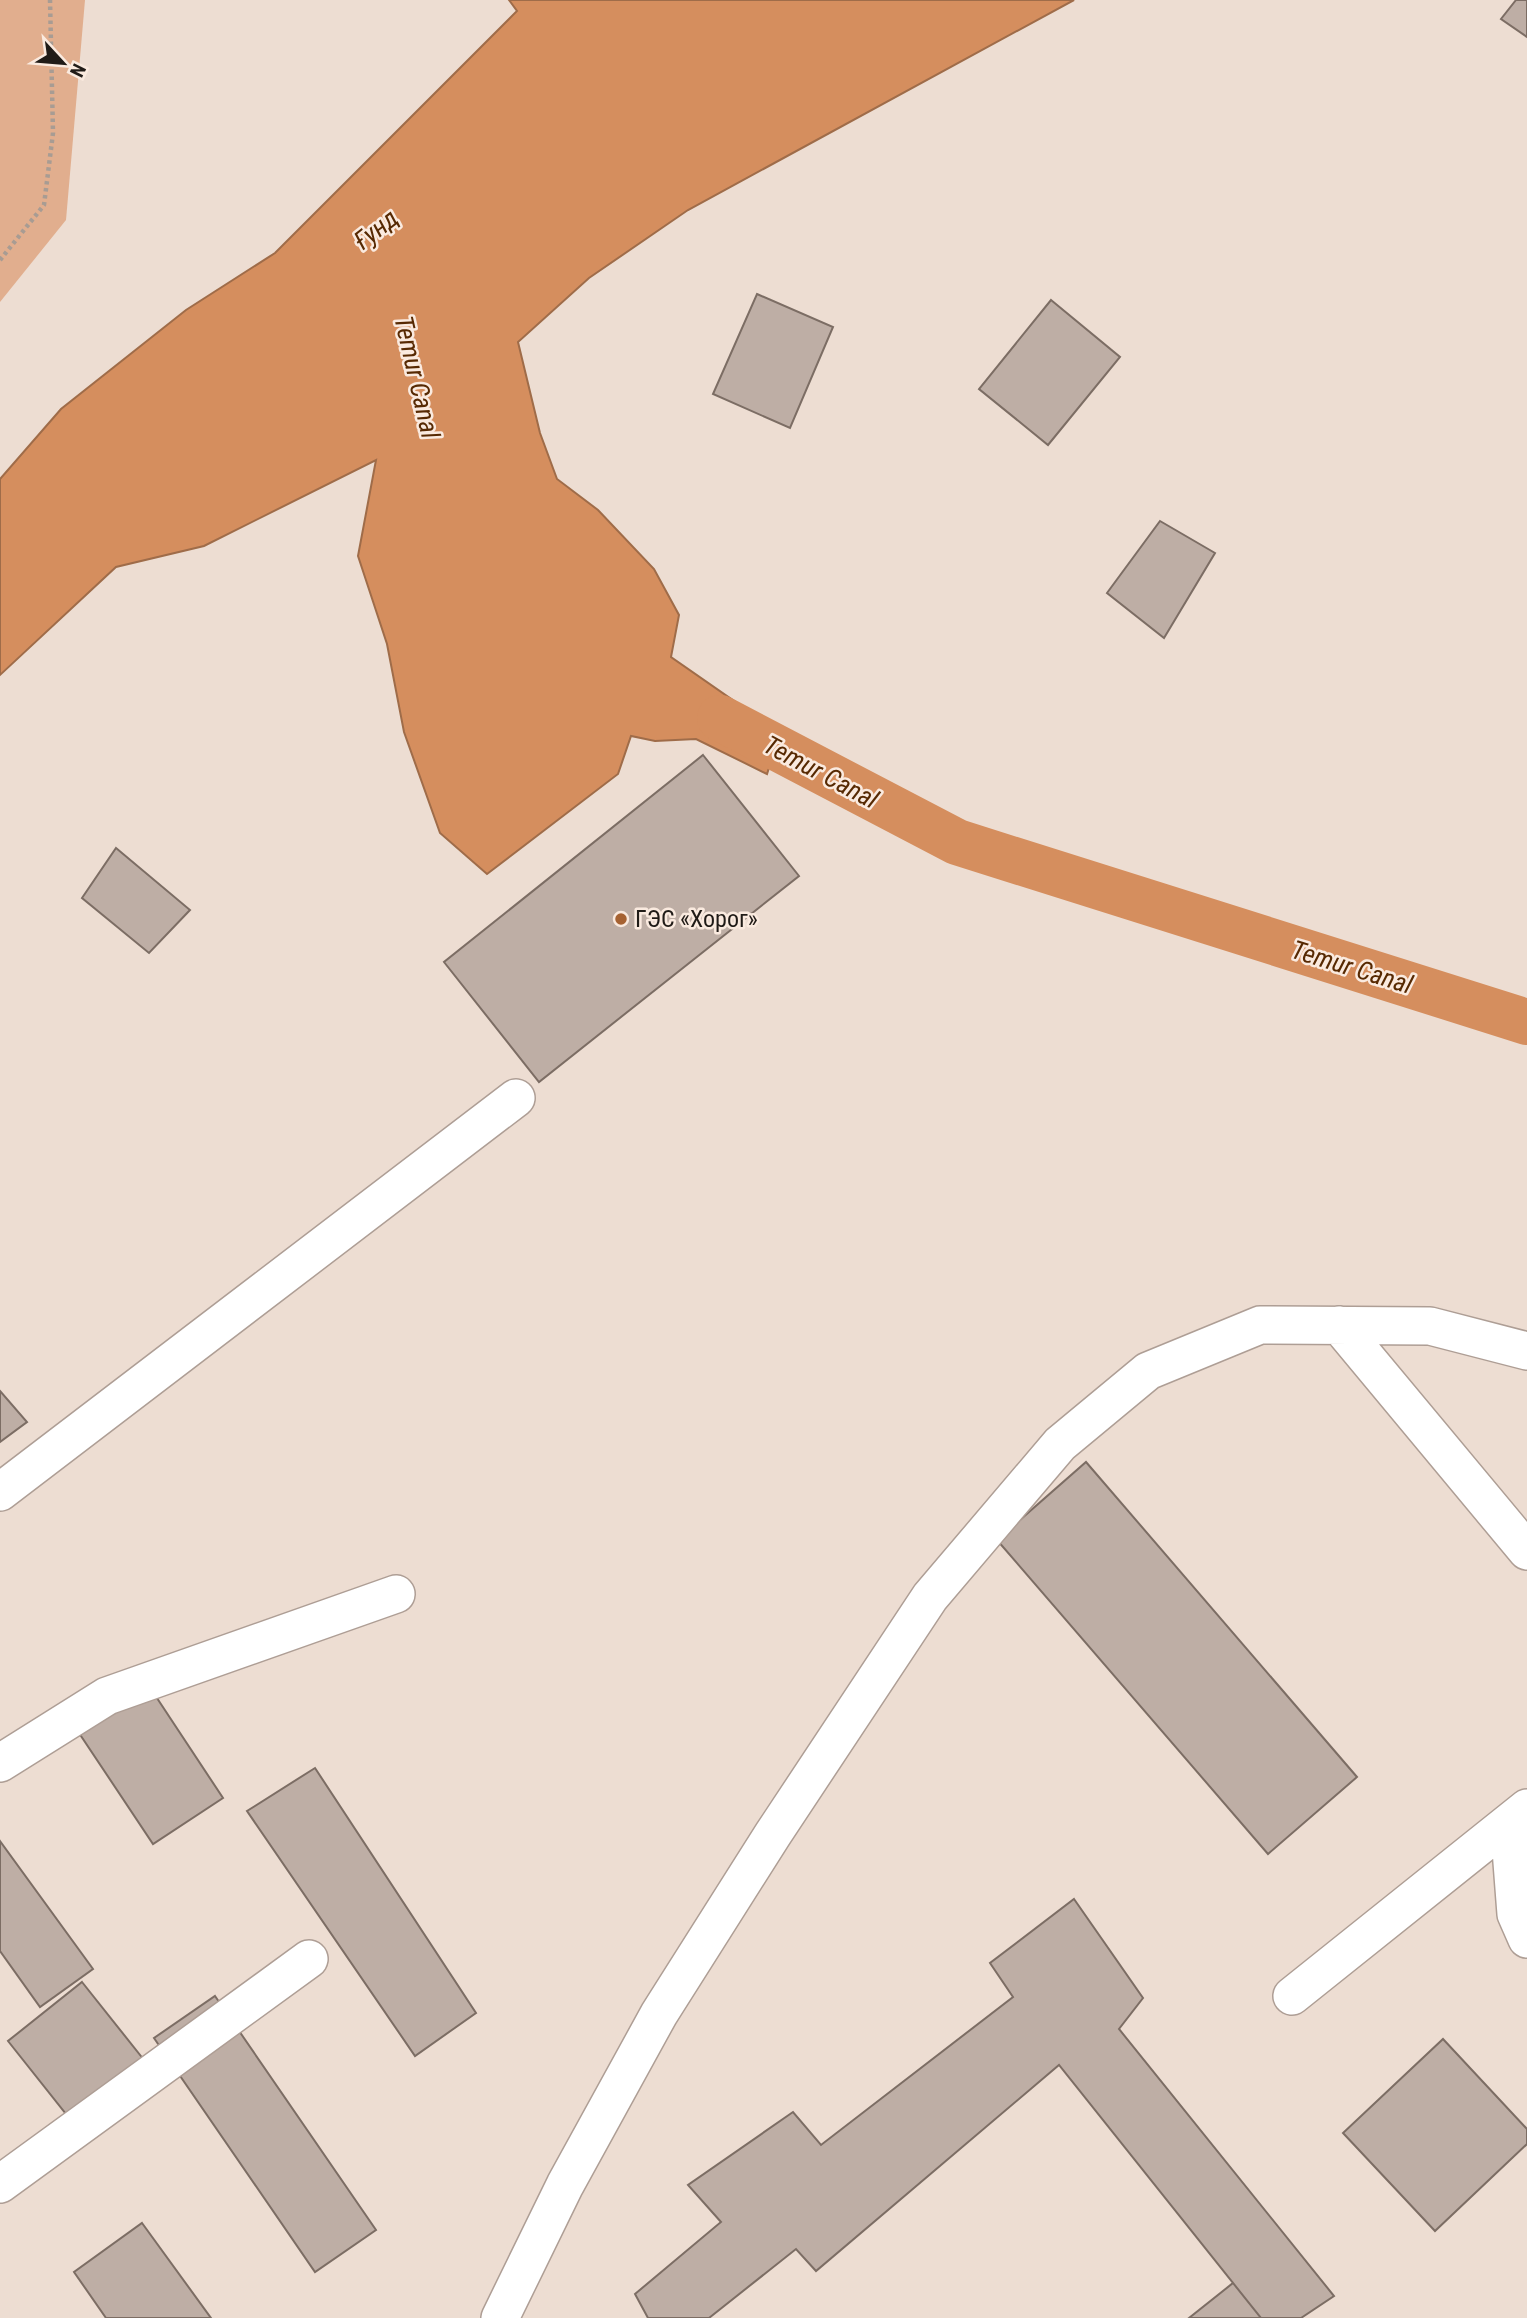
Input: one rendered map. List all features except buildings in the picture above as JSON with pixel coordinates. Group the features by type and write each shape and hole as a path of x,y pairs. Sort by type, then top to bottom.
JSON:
{"street":[{"path":"0,1492 516,1098"},
{"path":"500,2318 565,2185 659,2014 930,1597 1060,1444 1148,1371 1259,1325 1430,1326 1527,1350"},
{"path":"1339,1325 1527,1551"},
{"path":"0,1763 107,1696 396,1594"},
{"path":"1518,1815 1516,1914 1527,1939"},
{"path":"1292,1997 1518,1815"},
{"path":"0,2184 309,1959"}],"path":[{"path":"0,260 44,205 53,133 50,0"}],"shaded area":[{"path":"0,0 85,0 66,220 0,302"}],"water":[{"name":"Ғунд","path":"509,0 1074,0 688,210 589,278 518,342 540,433 557,479 598,510 654,569 679,615 671,657 780,733 767,774 696,739 655,741 631,736 618,774 487,874 440,833 404,732 387,644 358,556 376,460 204,546 116,567 0,675 0,479 61,409 186,310 275,253 517,11"}],"waterway":[{"name":"Temur Canal","path":"720,718 957,842 1527,1022"}],"place":[{"name":"ГЭС «Хорог»","path":"621,919"}]}
